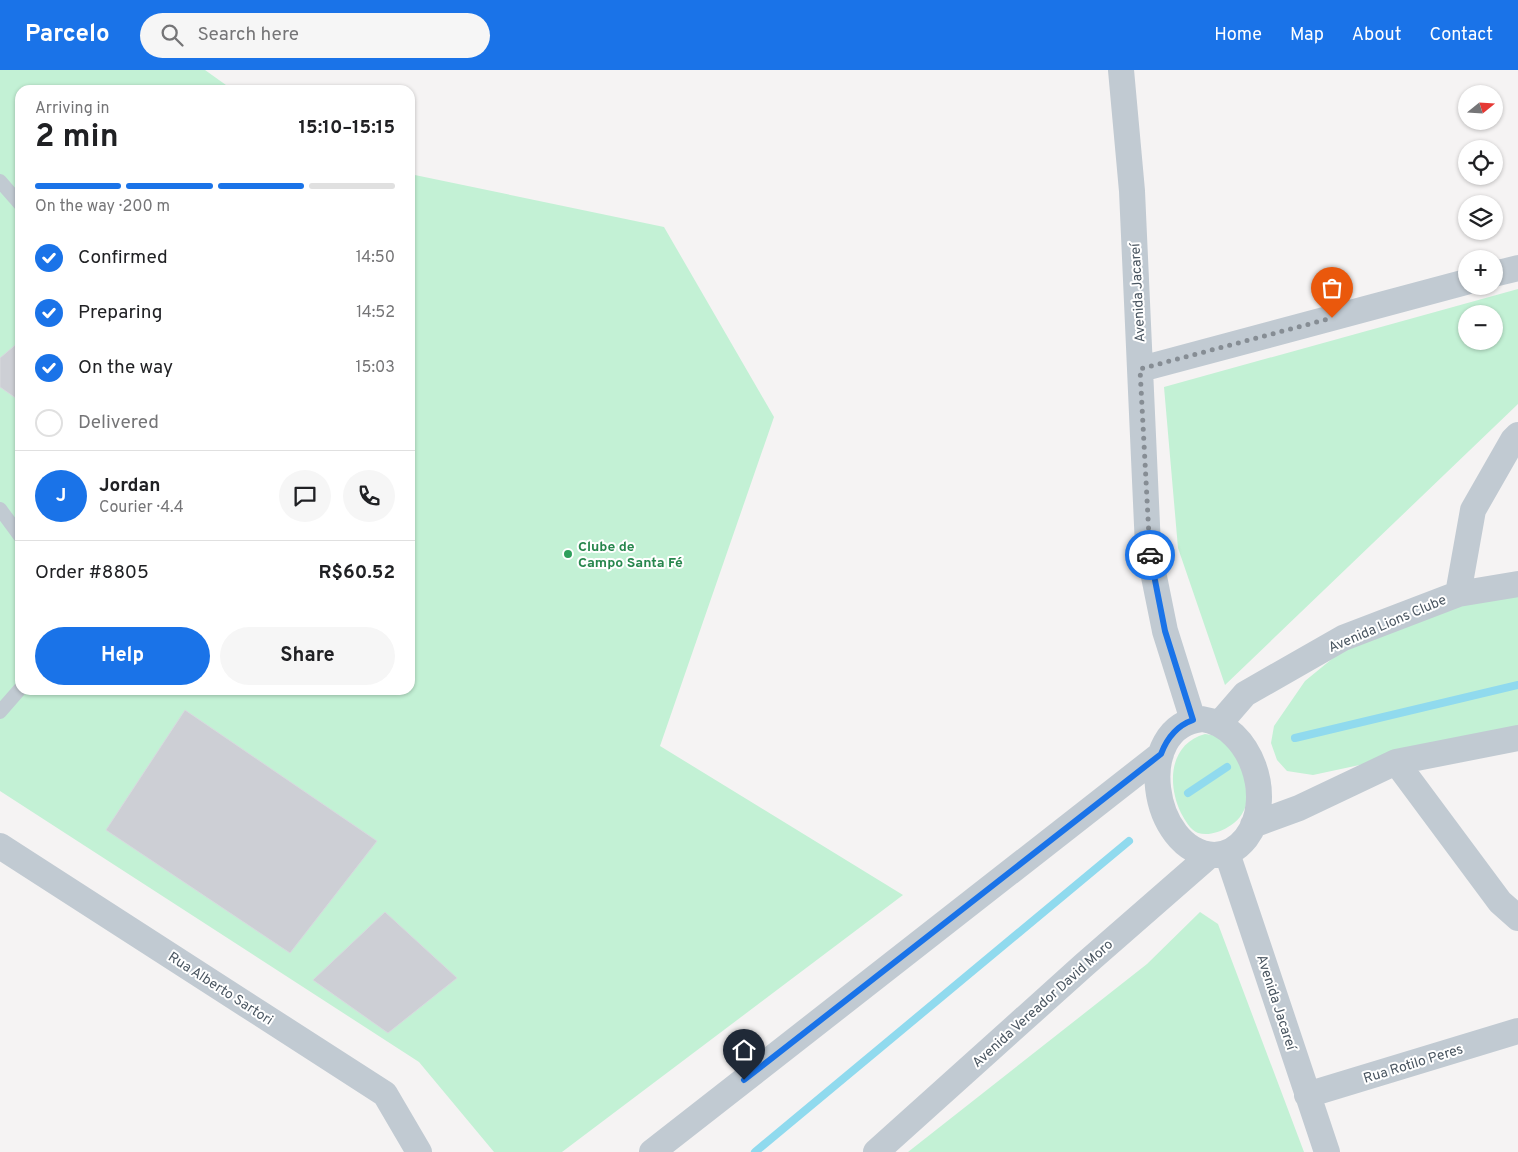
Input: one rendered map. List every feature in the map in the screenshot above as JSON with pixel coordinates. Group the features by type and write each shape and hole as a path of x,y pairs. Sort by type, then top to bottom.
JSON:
{"street":[{"name":"Avenida Jacareí","path":"1121,70 1132,191 1148,547 1165,631 1193,720"},
{"path":"1132,191 1140,70"},
{"path":"1503,272 1518,268"},
{"path":"1140,369 1458,284"},
{"path":"1458,594 1473,510 1512,440 1518,435"},
{"name":"Avenida Lions Clube","path":"1220,724 1245,694 1343,638 1458,594 1518,584"},
{"path":"1202,719 1220,724 1236,736 1249,756 1258,791 1258,803 1253,825 1242,842 1218,854 1201,853 1183,842 1176,834 1160,802 1157,777 1161,754 1165,744 1177,729 1193,720 1202,719"},
{"path":"1253,825 1298,808 1396,762 1518,738"},
{"path":"652,1152 1161,754"},
{"path":"1396,762 1500,902 1518,918"},
{"name":"Rua Alberto Sartori","path":"0,846 385,1094 419,1152"},
{"name":"Avenida Jacareí","path":"1218,854 1327,1152"},
{"name":"Avenida Vereador David Moro","path":"876,1152 1218,854"},
{"name":"Rua Rotilo Peres","path":"1308,1096 1518,1031"}],"lane":[{"path":"0,180 15,198"},
{"path":"0,509 15,529"},
{"path":"0,712 15,695"}],"green space":[{"name":"Clube de Campo Santa Fé","path":"0,70 205,70 226,85 15,85 15,695 415,695 415,175 664,227 774,417 660,746 903,895 562,1152 494,1152 419,1062 0,791"},
{"path":"1518,289 1518,404 1225,685 1178,548 1164,387 1458,306 1458,350 1503,350 1503,305 1460,305 1496,295 1503,295 1503,293"},
{"path":"1518,589 1518,731 1313,775 1287,771 1277,760 1271,743 1274,726 1305,681 1349,645 1454,601"},
{"path":"1205,734 1223,739 1236,750 1244,773 1246,798 1244,811 1234,823 1214,833 1206,834 1195,832 1184,819 1177,802 1173,778 1174,766 1184,746 1193,739"},
{"path":"1200,912 1218,924 1304,1152 908,1152 1147,964"}],"building":[{"path":"15,345 15,398 0,387 0,358"},
{"path":"185,710 377,841 290,953 106,830"},
{"path":"385,912 457,978 388,1033 313,980"}],"waterway":[{"path":"1295,738 1518,685"},
{"path":"1188,793 1227,767"},
{"path":"755,1152 1129,841"}],"way so far":[{"path":"1150,555 1148,547 1140,369 1332,318"}],"place":[{"name":"Clube de Campo Santa Fé","path":"568,554"}],"route":[{"path":"744,1080 1161,754 1170,736 1184,723 1193,720 1165,631 1150,555"}]}
